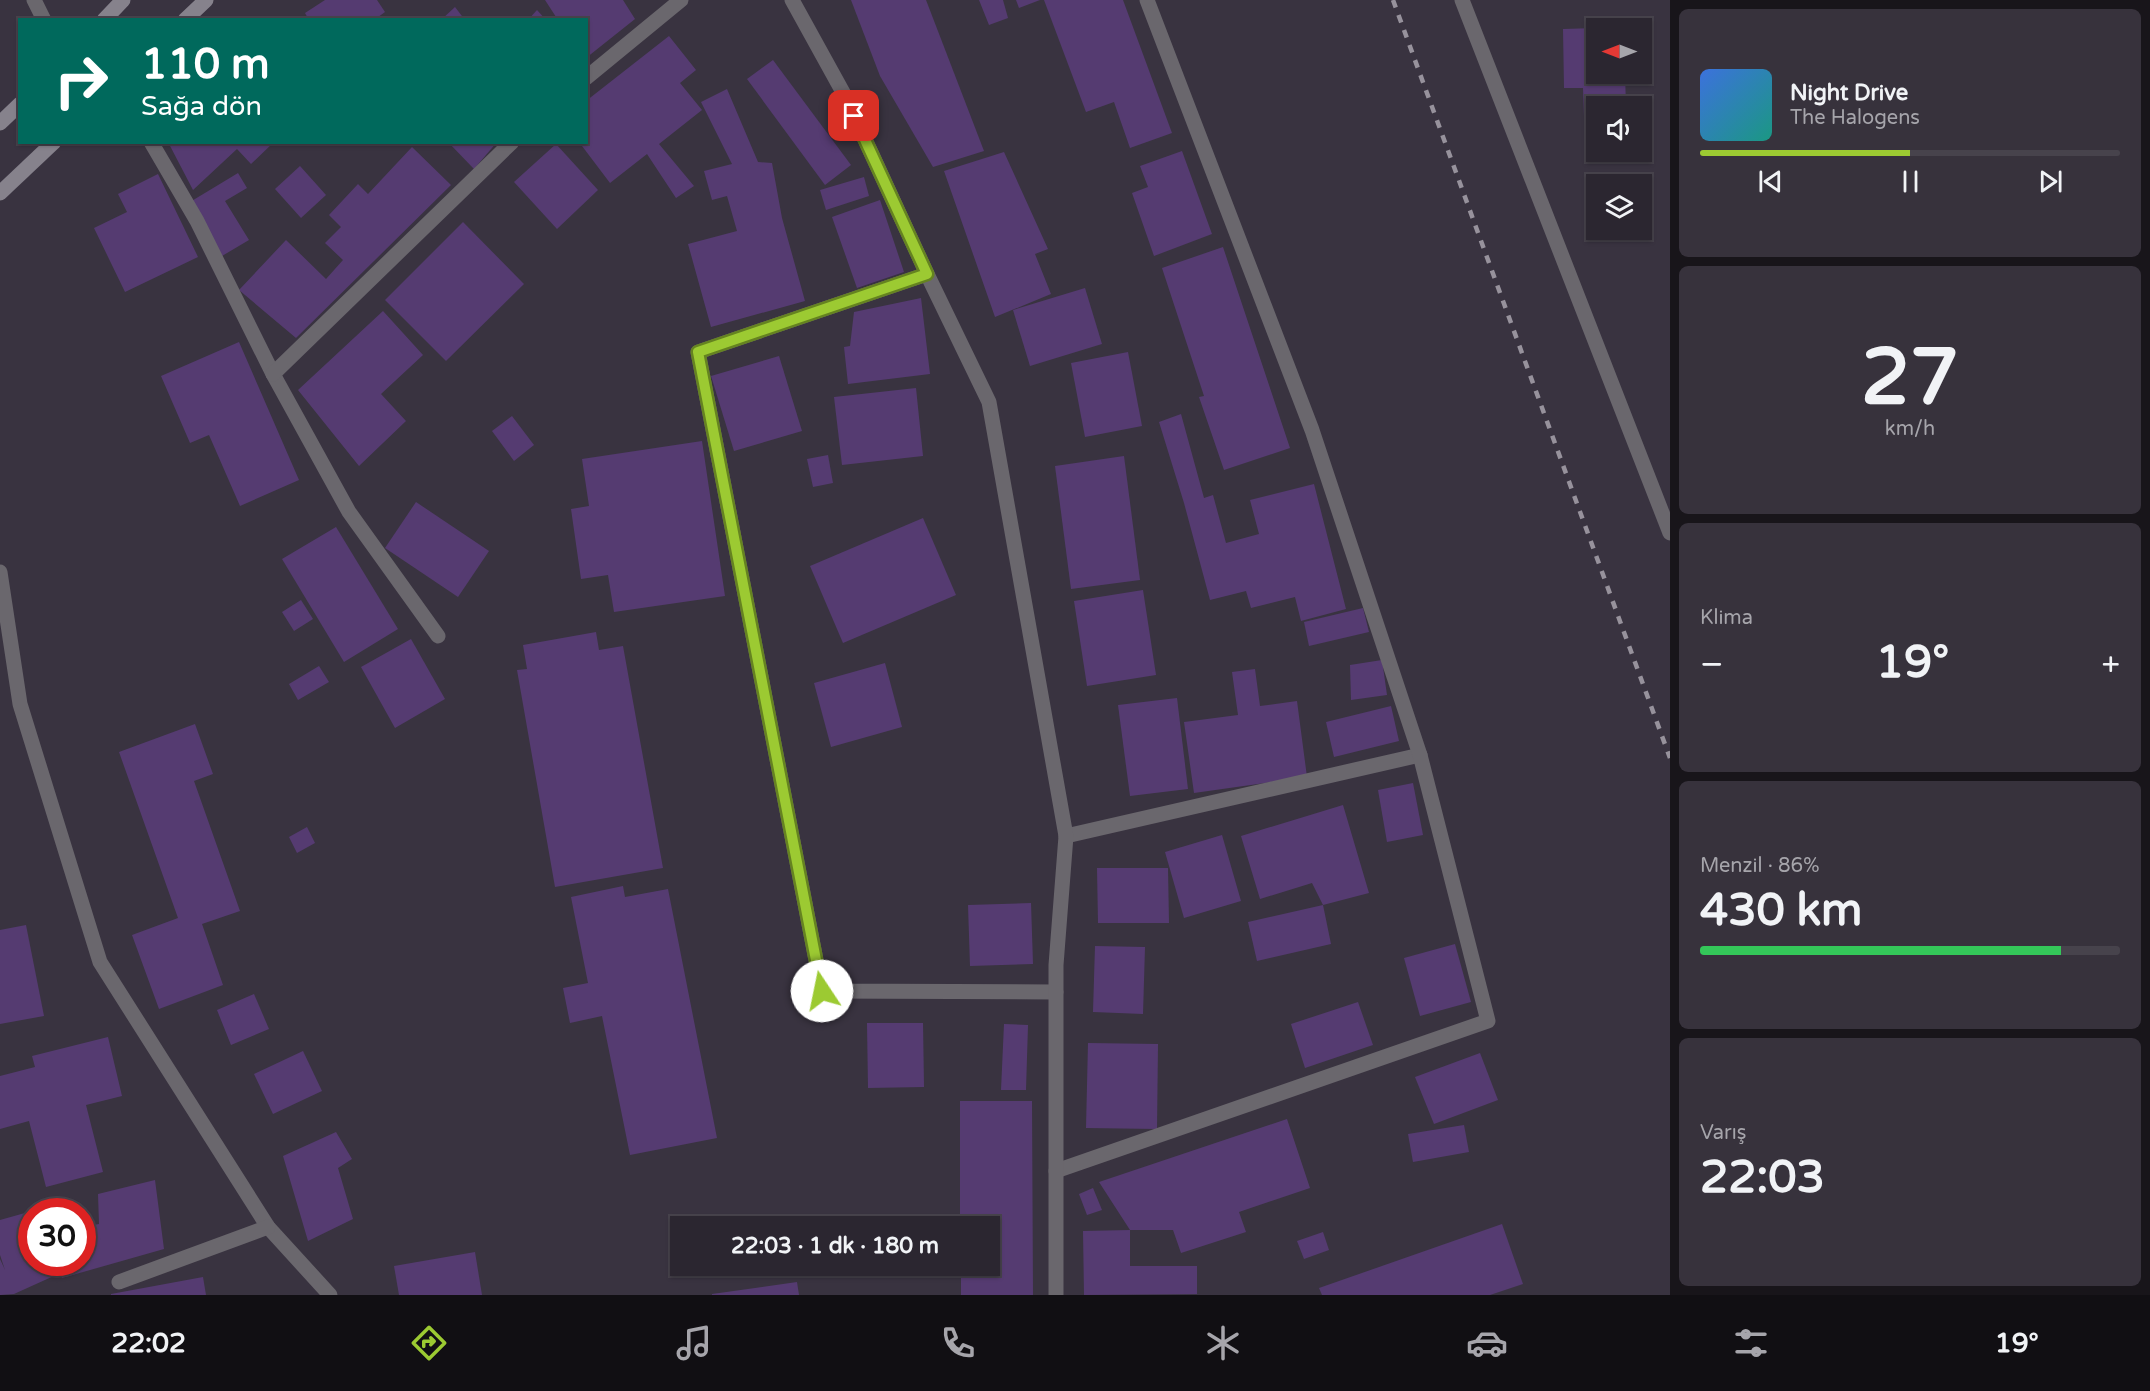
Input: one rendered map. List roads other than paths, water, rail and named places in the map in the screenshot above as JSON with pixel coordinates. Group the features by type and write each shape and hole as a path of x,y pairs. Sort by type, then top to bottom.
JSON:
{"main road":[{"path":"106,18 123,0"},
{"path":"187,18 206,0"},
{"path":"0,123 18,106"},
{"path":"0,194 52,144"}],"street":[{"path":"33,0 43,18"},
{"path":"588,76 681,0"},
{"path":"792,0 845,96 989,402 1066,836 1056,965 1056,1295"},
{"path":"1056,1171 1488,1021 1420,755 1312,430 1147,0"},
{"path":"1462,0 1670,532"},
{"path":"152,144 197,221 273,374 349,512 438,636"},
{"path":"273,374 510,144"},
{"path":"927,274 698,352 822,991 1056,992"},
{"path":"0,572 20,704 100,962 268,1227 330,1295"},
{"path":"1066,836 1420,755"},
{"path":"119,1282 268,1227"}],"railway":[{"path":"1393,0 1670,758"}]}
